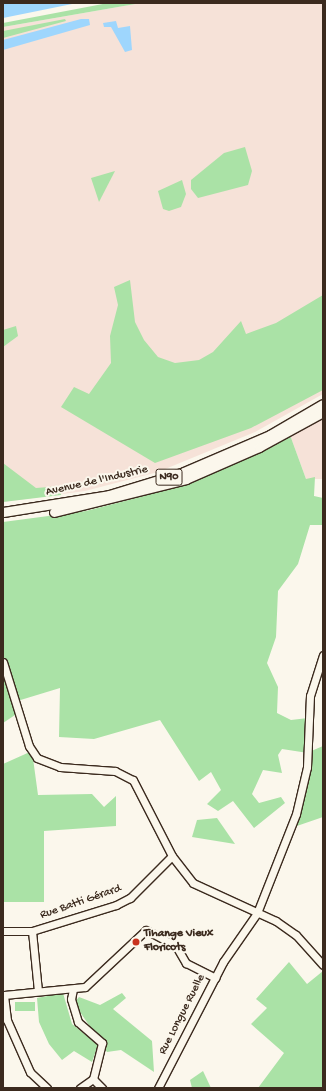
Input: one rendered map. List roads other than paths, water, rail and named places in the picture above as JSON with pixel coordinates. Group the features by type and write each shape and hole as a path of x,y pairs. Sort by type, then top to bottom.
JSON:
{"main road":[{"name":"Avenue de l'Industrie","path":"3,512 109,495 184,472 270,435 323,404"},
{"name":"Avenue de l'Industrie","path":"3,518 94,504 186,479 259,447 323,412"}],"street":[{"name":"Rue Longue Ruelle","path":"158,1088 215,978 258,913 296,814 307,766 310,696 323,655"},
{"path":"3,662 26,739 36,758 60,767 115,771 133,780 172,856 193,883 258,913 296,935 323,965"},
{"name":"Rue Batti Gérard","path":"3,931 32,931 130,898 172,856"},
{"path":"47,1088 30,1072 7,1020 4,995 85,987 146,930 176,946 186,963 215,978"},
{"path":"32,931 38,991"},
{"path":"73,989 71,999 78,1022 102,1043 93,1079 80,1088"},
{"path":"93,1079 102,1088"}],"water":[{"path":"3,3 77,3 3,18"},
{"path":"81,19 89,19 90,25 3,50 3,40"},
{"path":"116,21 118,28 130,26 132,50 125,52 111,27 104,27 103,23"}],"place":[{"name":"Tihange Vieux Floricots","path":"136,942"}]}
